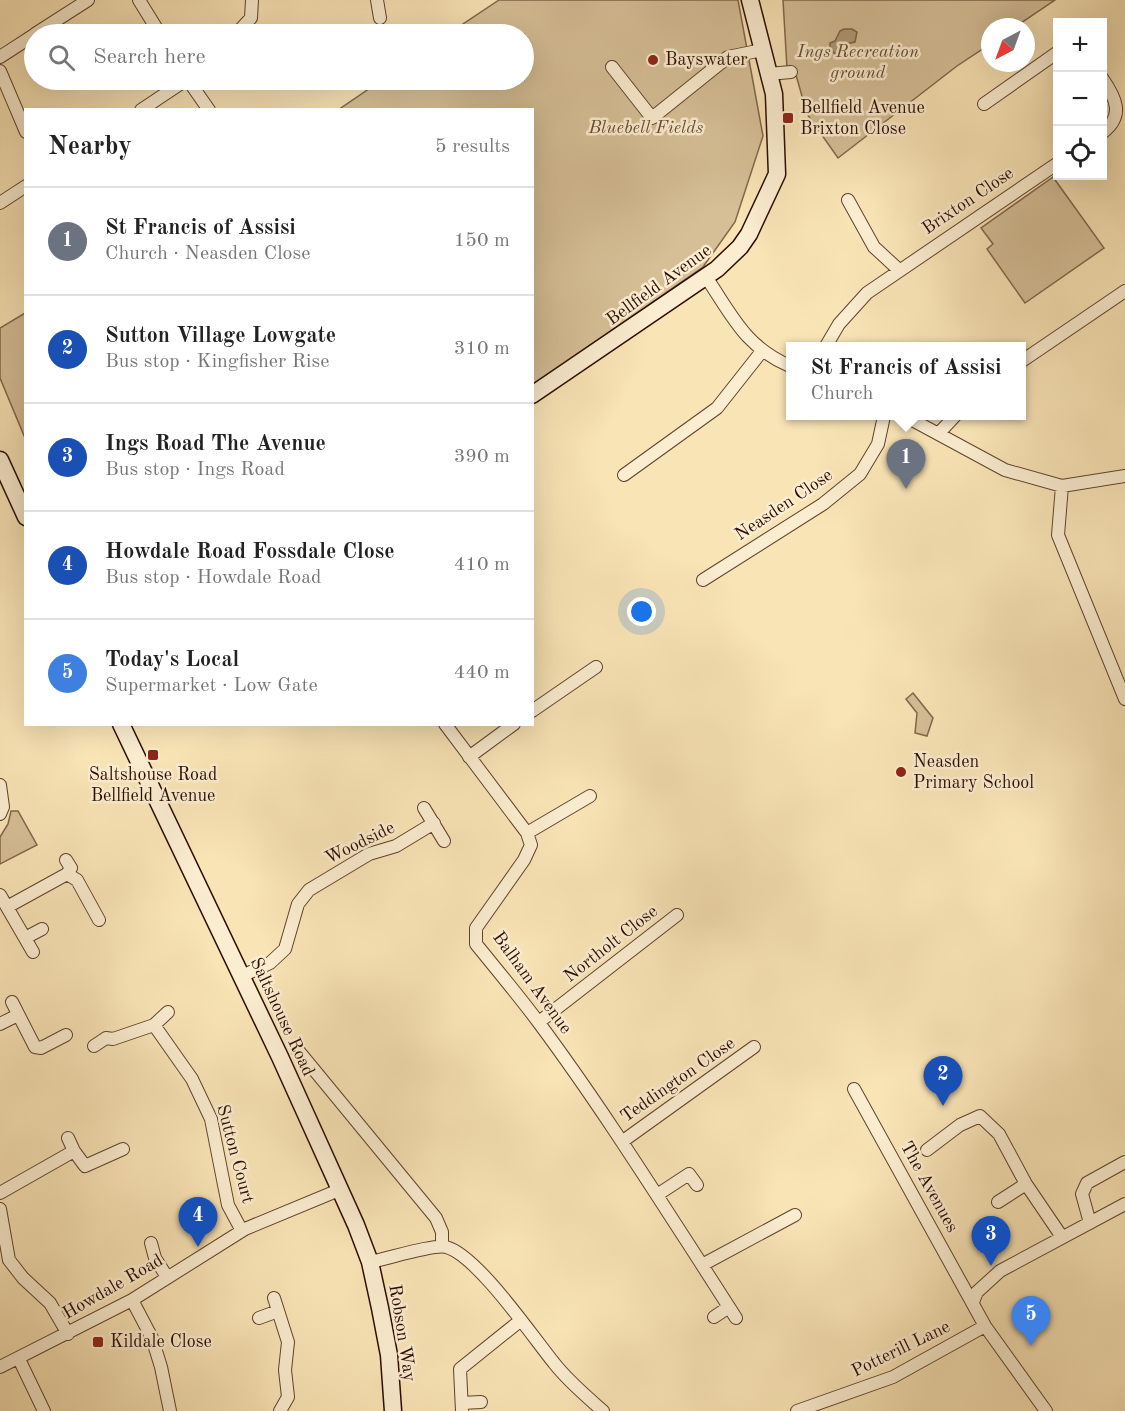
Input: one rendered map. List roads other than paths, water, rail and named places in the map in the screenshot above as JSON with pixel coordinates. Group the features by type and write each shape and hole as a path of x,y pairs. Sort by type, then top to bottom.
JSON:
{"main road":[{"name":"Bellfield Avenue","path":"534,394 706,277 729,258 749,234 777,174 774,94 750,0"},
{"path":"1,463 24,513"},
{"name":"Saltshouse Road","path":"122,726 280,1057 370,1262"},
{"name":"Robson Way","path":"370,1262 389,1355 393,1411"}],"street":[{"path":"52,24 88,0"},
{"path":"139,0 154,24"},
{"path":"245,24 251,18 252,0"},
{"path":"377,0 380,18"},
{"path":"0,57 24,42"},
{"path":"612,67 652,118 728,57 762,50"},
{"path":"984,104 1053,56"},
{"path":"0,71 24,127"},
{"path":"768,74 791,72"},
{"path":"1107,87 1117,104 1116,118 1107,128"},
{"path":"144,108 172,90"},
{"path":"194,90 208,108"},
{"name":"Brixton Close","path":"828,342 839,324 867,293 1053,166"},
{"path":"0,202 24,187"},
{"path":"848,200 874,247 899,270"},
{"path":"706,277 747,337 762,351 786,364"},
{"path":"1026,358 1125,291"},
{"path":"624,475 717,408 762,351"},
{"name":"Neasden Close","path":"703,579 823,504 860,474 878,444 883,420"},
{"path":"913,420 1005,470 1062,486 1125,477"},
{"path":"939,433 951,420"},
{"path":"1062,486 1058,535 1125,699"},
{"path":"534,710 596,667"},
{"path":"446,726 527,833 590,796"},
{"path":"469,757 511,726"},
{"path":"0,785 3,807 0,814"},
{"path":"424,808 444,841"},
{"name":"Woodside","path":"242,976 270,963 285,949 298,904 309,890 369,854 396,846 434,823"},
{"name":"Balham Avenue","path":"527,833 531,845 524,860 476,928 476,944 539,1022 622,1141 733,1312 714,1317"},
{"path":"7,907 67,874 70,868 66,860"},
{"path":"67,874 77,879 99,920"},
{"path":"0,895 33,952"},
{"name":"Northolt Close","path":"539,1022 677,915"},
{"path":"25,938 42,929"},
{"path":"12,1002 35,1047 40,1048 66,1035"},
{"path":"94,1046 106,1038 113,1039 154,1026 168,1012"},
{"path":"0,1024 18,1015"},
{"name":"Sutton Court","path":"154,1026 192,1079 211,1119 228,1205 242,1232"},
{"name":"Teddington Close","path":"622,1141 754,1047"},
{"name":"Saltshouse Road","path":"297,1049 436,1218 442,1232 442,1246"},
{"name":"The Avenues","path":"854,1089 985,1326 1046,1411"},
{"path":"927,1150 960,1125 980,1116 999,1134 1026,1184 1062,1237"},
{"path":"68,1138 85,1166 123,1149"},
{"path":"0,1193 74,1151"},
{"path":"1090,1222 1082,1194 1087,1184 1125,1162"},
{"path":"657,1195 689,1174 697,1185"},
{"path":"998,1202 1026,1184"},
{"name":"Howdale Road","path":"0,1367 132,1300 242,1232 339,1190"},
{"path":"973,1302 977,1292 1000,1271 1125,1204"},
{"path":"0,1209 9,1260 23,1278 50,1302 68,1334"},
{"path":"702,1265 795,1215"},
{"path":"151,1242 155,1258 167,1277"},
{"path":"370,1262 425,1248 442,1246 455,1251 477,1267 555,1364 603,1411"},
{"path":"274,1298 288,1342 285,1370 288,1397 280,1411"},
{"path":"132,1300 152,1338 170,1411"},
{"path":"259,1318 278,1311"},
{"path":"481,1402 462,1407 460,1370 520,1320"},
{"name":"Potterill Lane","path":"796,1411 892,1377 985,1326"},
{"path":"19,1359 44,1411"}],"place":[{"name":"Bayswater","path":"653,60"},
{"name":"Bellfield Avenue Brixton Close","path":"788,118"},
{"name":"St Francis of Assisi","path":"906,489"},
{"name":"Saltshouse Road Bellfield Avenue","path":"153,755"},
{"name":"Neasden Primary School","path":"901,772"},
{"name":"Sutton Village Lowgate","path":"943,1106"},
{"name":"Howdale Road Fossdale Close","path":"198,1247"},
{"name":"Ings Road The Avenue","path":"991,1266"},
{"name":"Kildale Close","path":"98,1342"},
{"name":"Today's Local","path":"1031,1346"}],"park label":[{"name":"Ings Recreation ground","path":"858,62"},
{"name":"Bluebell Fields","path":"646,128"}]}
